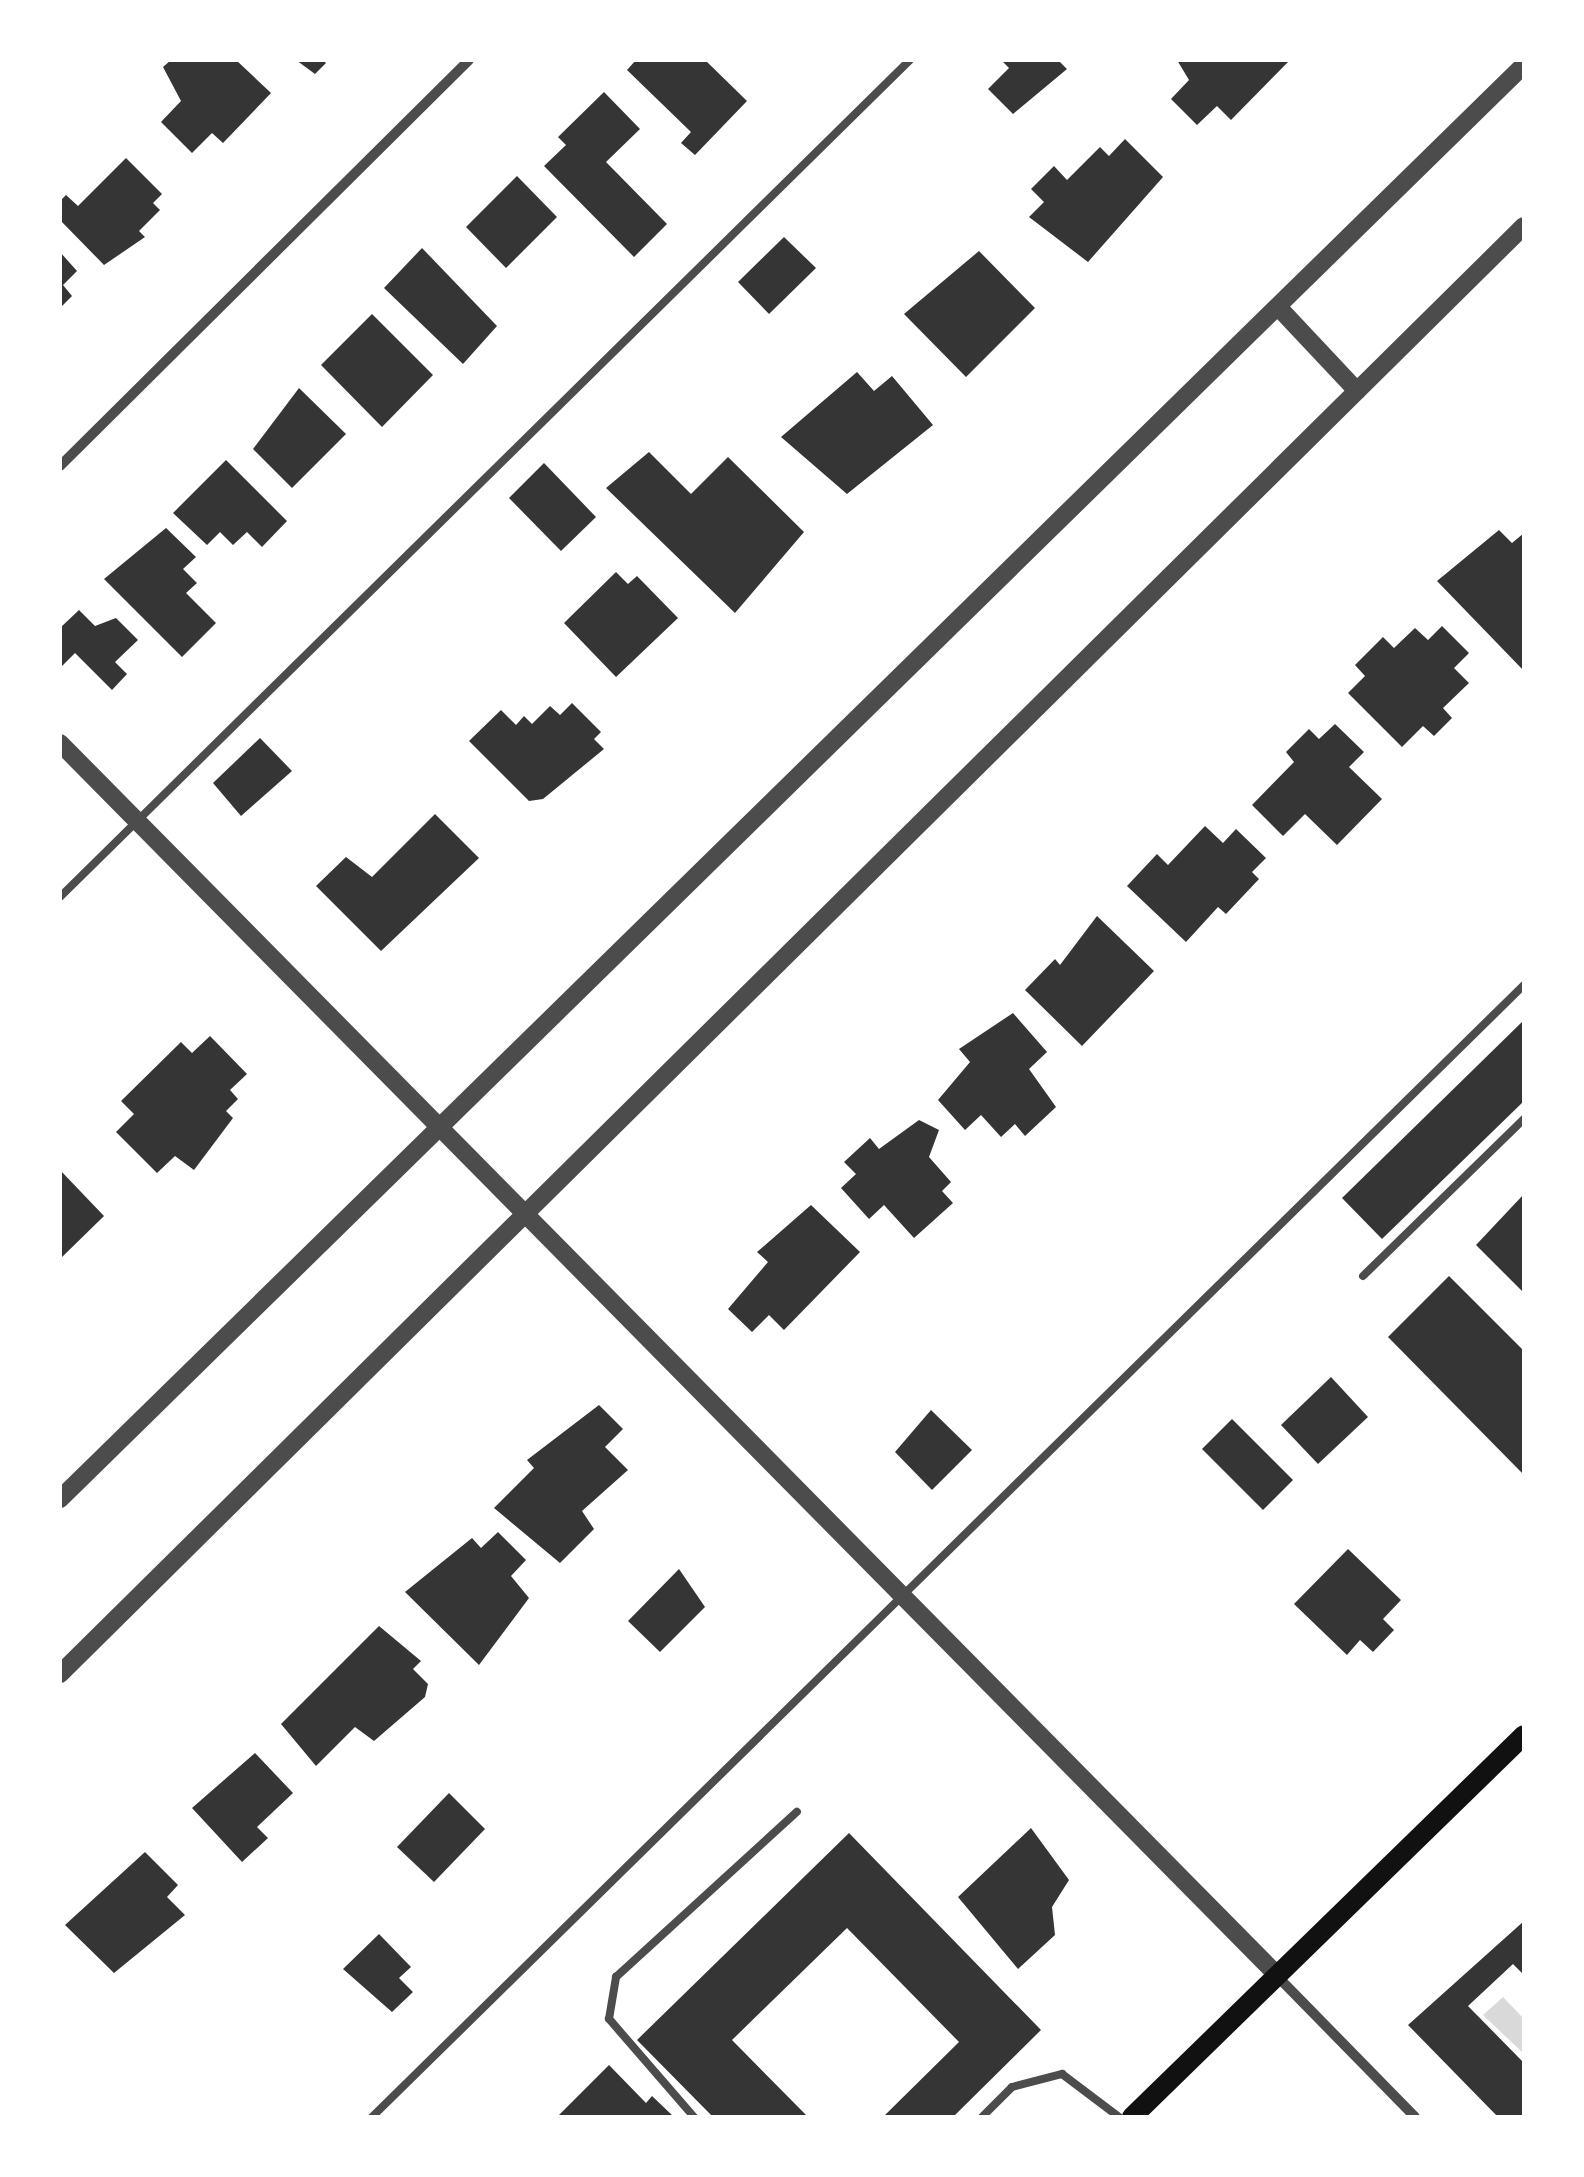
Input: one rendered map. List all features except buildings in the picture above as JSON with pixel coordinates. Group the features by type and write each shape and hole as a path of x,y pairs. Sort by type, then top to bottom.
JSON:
{"main road":[{"path":"1132,2117 1524,1735"}],"street":[{"path":"60,466 469,60"},
{"path":"60,1499 1280,310 1524,65"},
{"path":"60,1674 526,1220 1524,226"},
{"path":"1280,310 1356,391"},
{"path":"60,744 436,1130 1415,2117"}],"lane":[{"path":"60,897 910,60"},
{"path":"372,2117 1524,986"},
{"path":"1363,1276 1524,1119"},
{"path":"694,2117 609,2020 616,1977 797,1812"},
{"path":"982,2117 1012,2087 1062,2074 1120,2117"}],"shaded area":[{"path":"1503,1997 1524,2019 1522,2052 1483,2015"}]}
